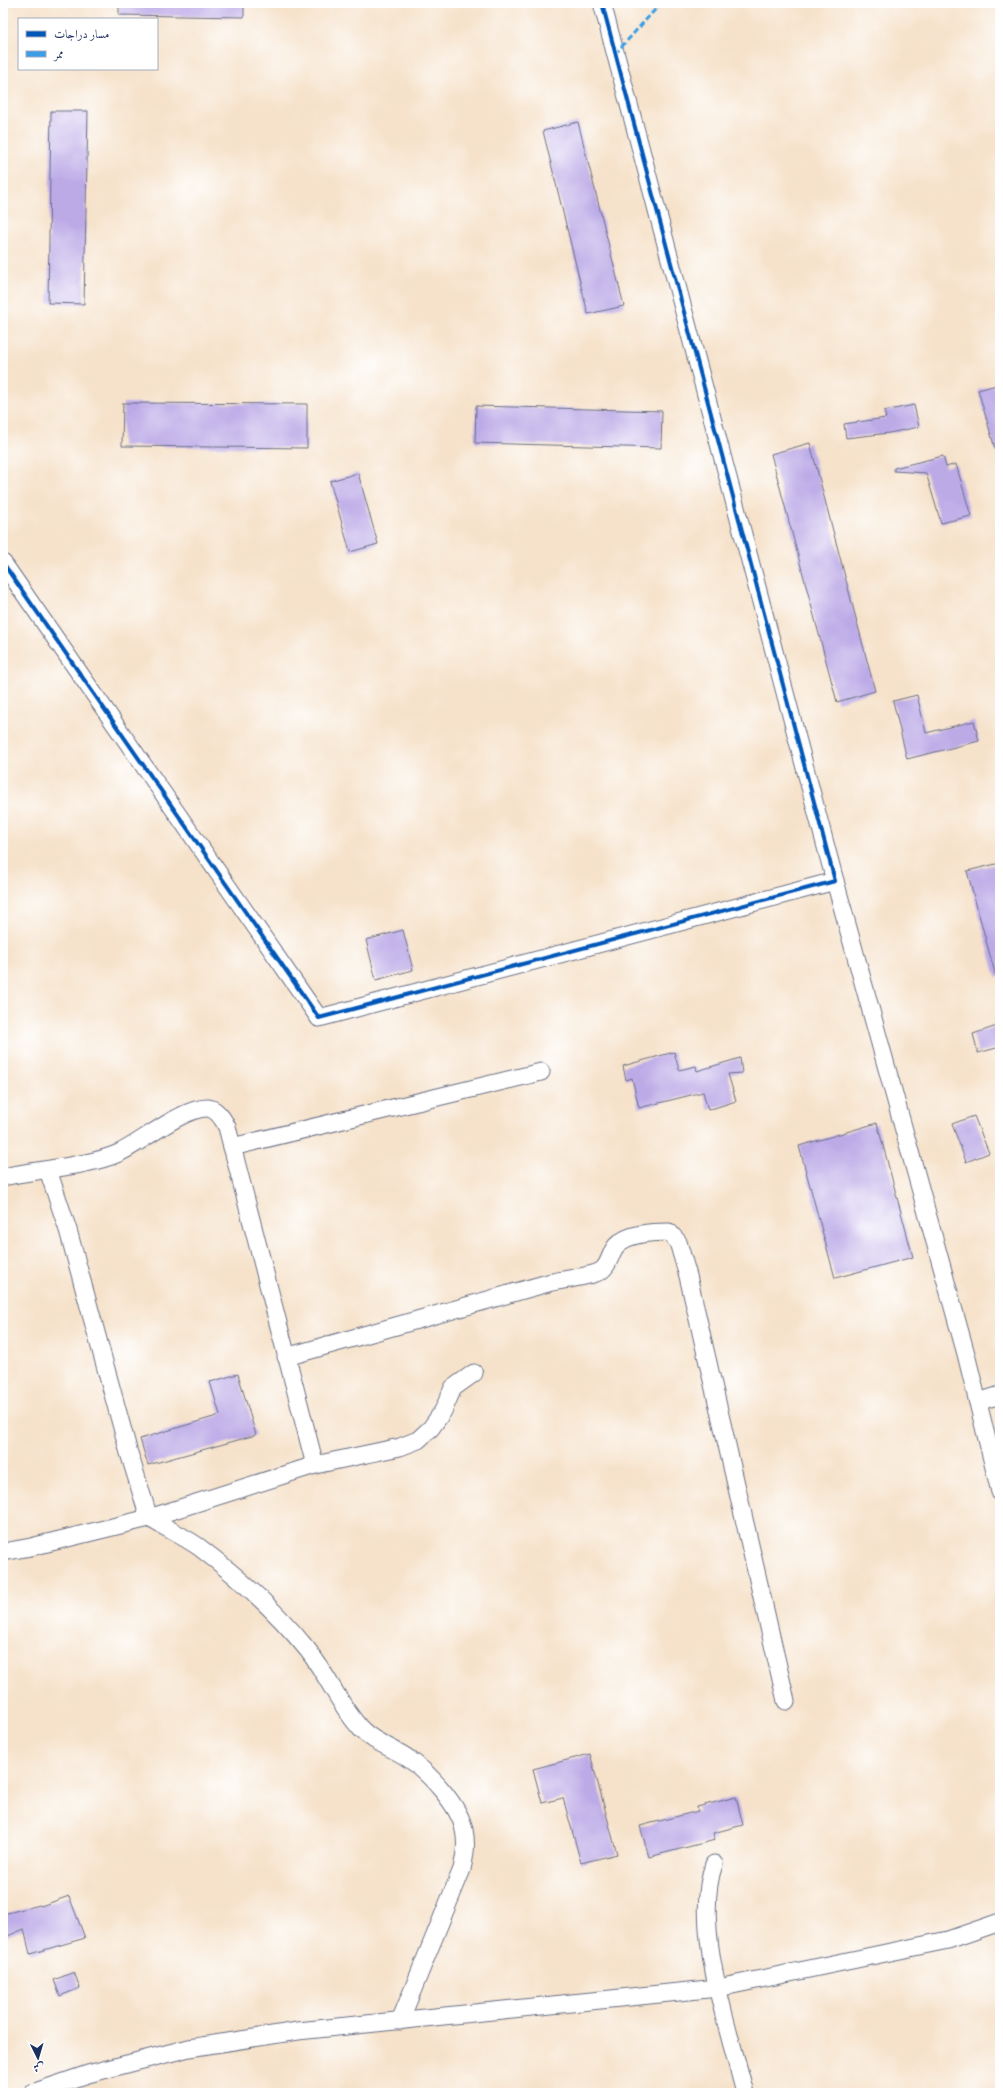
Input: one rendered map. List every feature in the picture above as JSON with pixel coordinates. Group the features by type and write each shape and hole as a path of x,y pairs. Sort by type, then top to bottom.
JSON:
{"street":[{"path":"602,3 835,882 978,1402 1000,1492"},
{"path":"3,563 319,1018 835,882"},
{"path":"232,1148 541,1072"},
{"path":"3,1177 48,1170 118,1153 185,1114 197,1109 210,1108 220,1115 226,1126 232,1148 315,1465"},
{"path":"48,1170 68,1230 129,1452 149,1518 197,1546 241,1581 307,1649 332,1685 346,1712 362,1730 382,1745 414,1763 430,1776 455,1809 464,1828 466,1850 462,1868 400,2021"},
{"path":"286,1357 548,1283 590,1275 602,1271 609,1263 616,1246 628,1238 657,1232 669,1232 678,1242 688,1276 786,1701"},
{"path":"3,1552 31,1547 149,1518 315,1465 400,1447 418,1440 431,1428 443,1410 453,1388 474,1373"},
{"path":"978,1402 1000,1395"},
{"path":"714,1864 708,1887 708,1913 712,1954 718,1988 745,2093"},
{"path":"32,2093 88,2074 190,2048 298,2031 718,1988 948,1940 1000,1922"}],"building":[{"path":"119,3 244,3 244,17 119,15"},
{"path":"51,111 88,111 84,304 48,303"},
{"path":"578,122 624,306 588,314 543,131"},
{"path":"1000,384 1000,452 996,452 978,390"},
{"path":"123,403 307,404 307,448 122,446"},
{"path":"914,405 919,427 889,433 846,438 844,424 886,418 884,411"},
{"path":"476,406 662,411 661,448 475,443"},
{"path":"810,443 875,691 837,702 771,454"},
{"path":"943,456 946,467 956,464 971,516 941,523 926,473 894,471 894,468"},
{"path":"358,473 378,544 350,552 330,481"},
{"path":"917,695 926,733 974,721 979,741 907,759 893,701"},
{"path":"1000,863 1000,976 996,977 967,871"},
{"path":"403,930 413,970 376,980 366,940"},
{"path":"1000,1025 1000,1047 978,1053 973,1034"},
{"path":"674,1052 679,1070 696,1066 697,1071 740,1058 742,1073 728,1074 736,1101 708,1110 703,1092 639,1108 632,1078 626,1080 623,1066"},
{"path":"974,1116 989,1153 966,1162 952,1124"},
{"path":"877,1123 913,1257 835,1278 799,1146"},
{"path":"238,1374 256,1435 148,1465 140,1439 220,1415 210,1382"},
{"path":"590,1754 617,1854 581,1863 563,1798 542,1803 533,1769"},
{"path":"736,1797 743,1825 713,1833 715,1840 649,1857 640,1826 698,1811 697,1807"},
{"path":"69,1896 85,1938 30,1954 24,1929 3,1938 3,1914 41,1906"},
{"path":"74,1972 80,1988 60,1996 54,1980"}],"marked path":[{"path":"615,54 661,3"}],"cycle path":[{"path":"3,563 319,1018 835,881 602,3"}]}
